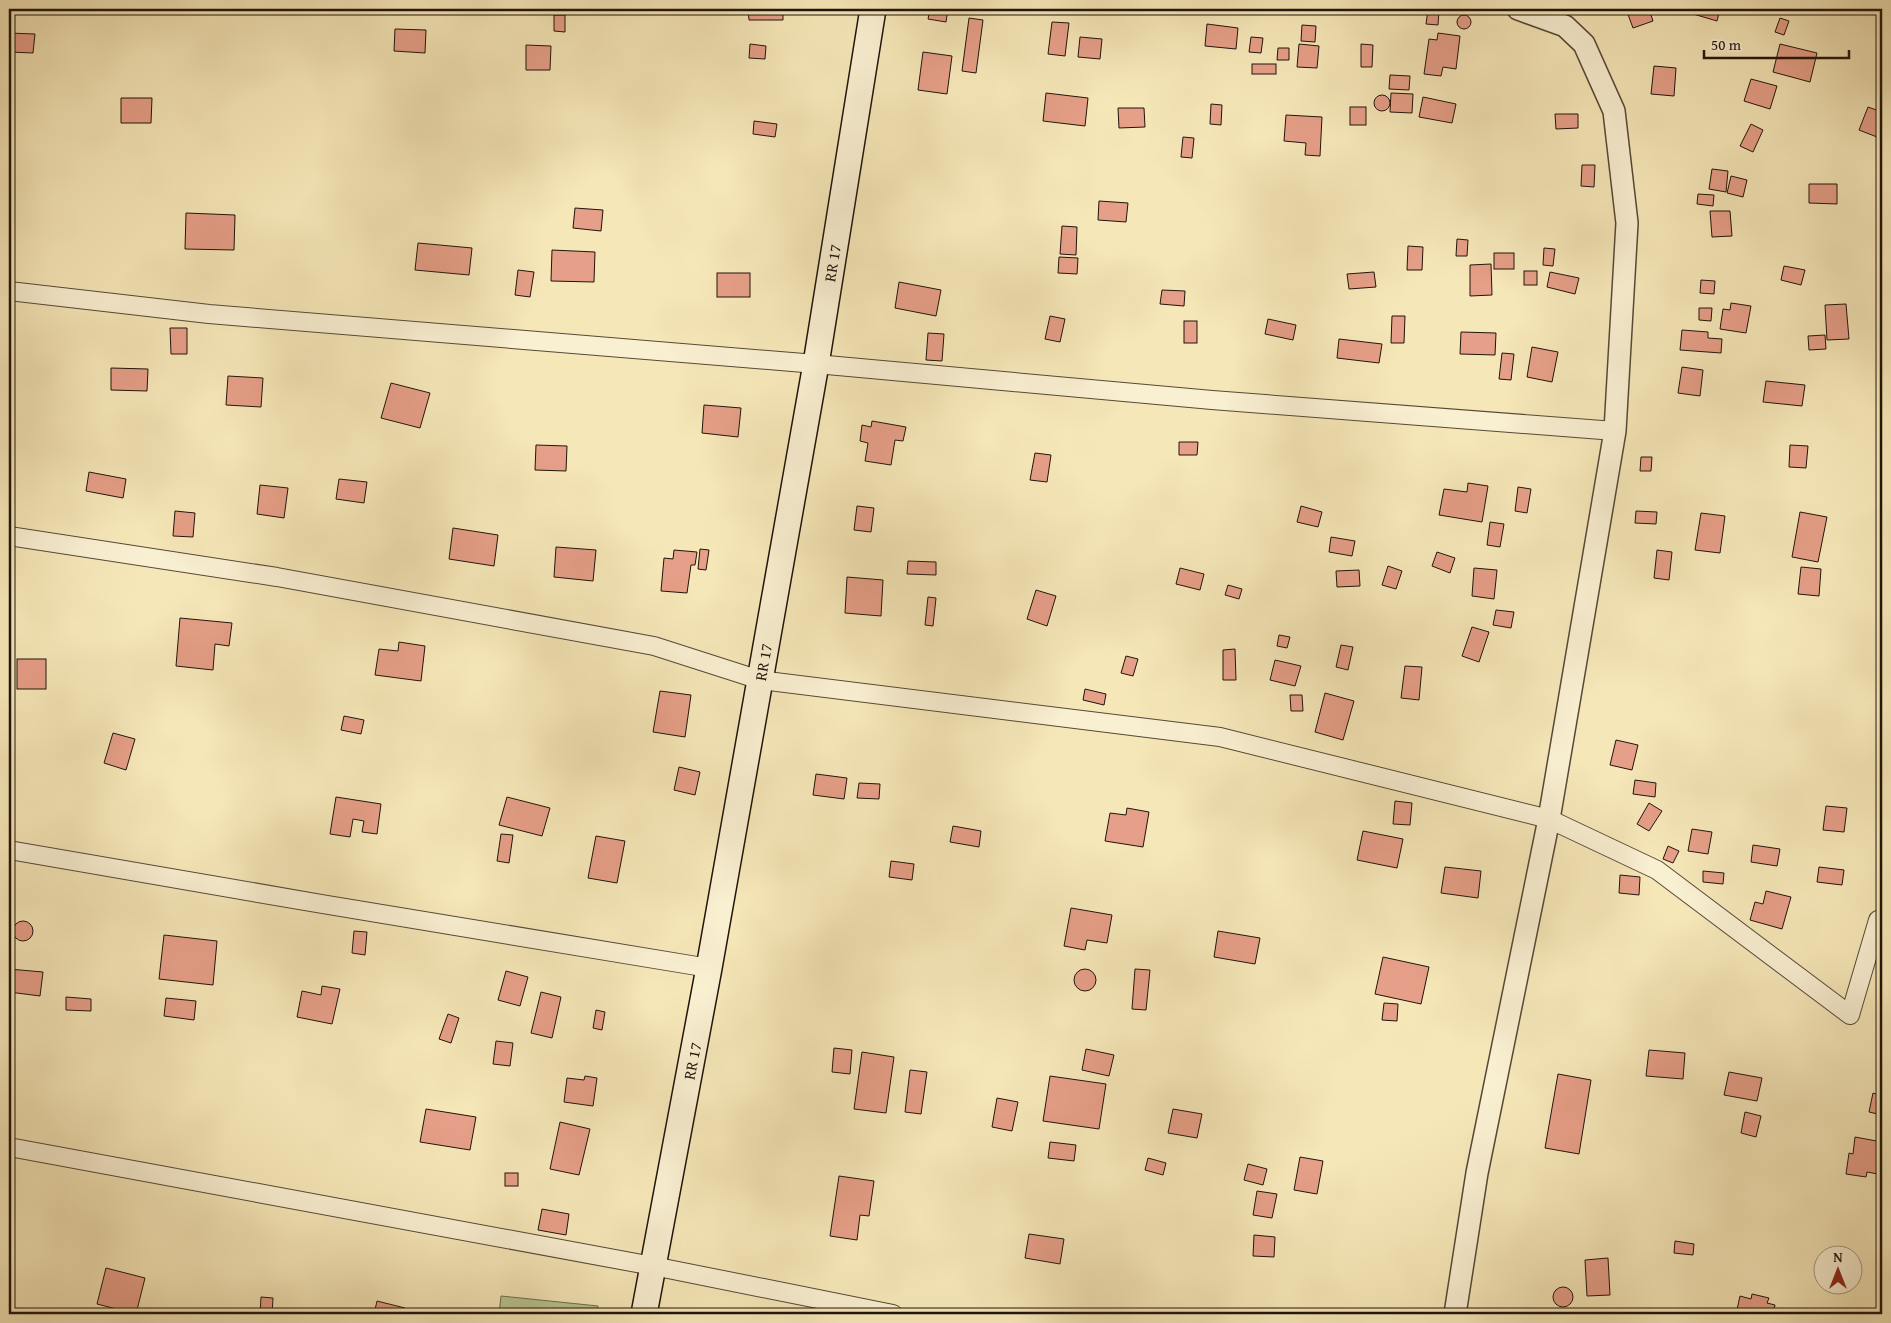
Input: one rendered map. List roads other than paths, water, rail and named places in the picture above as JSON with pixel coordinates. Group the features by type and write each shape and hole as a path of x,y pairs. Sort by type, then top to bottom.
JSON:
{"main road":[{"name":"RR 17","path":"644,1314 709,968 816,364 873,9"}],"street":[{"path":"1455,1314 1477,1173 1549,819 1615,431 1627,223 1614,110 1584,44 1565,26 1518,9"},
{"path":"9,291 209,314 816,364 1212,400 1615,431"},
{"path":"9,536 277,577 654,646 760,680 1220,737 1549,819 1657,870 1850,1015 1878,920 1882,921"},
{"path":"9,850 709,968"},
{"path":"9,1147 653,1266 893,1314"}]}
